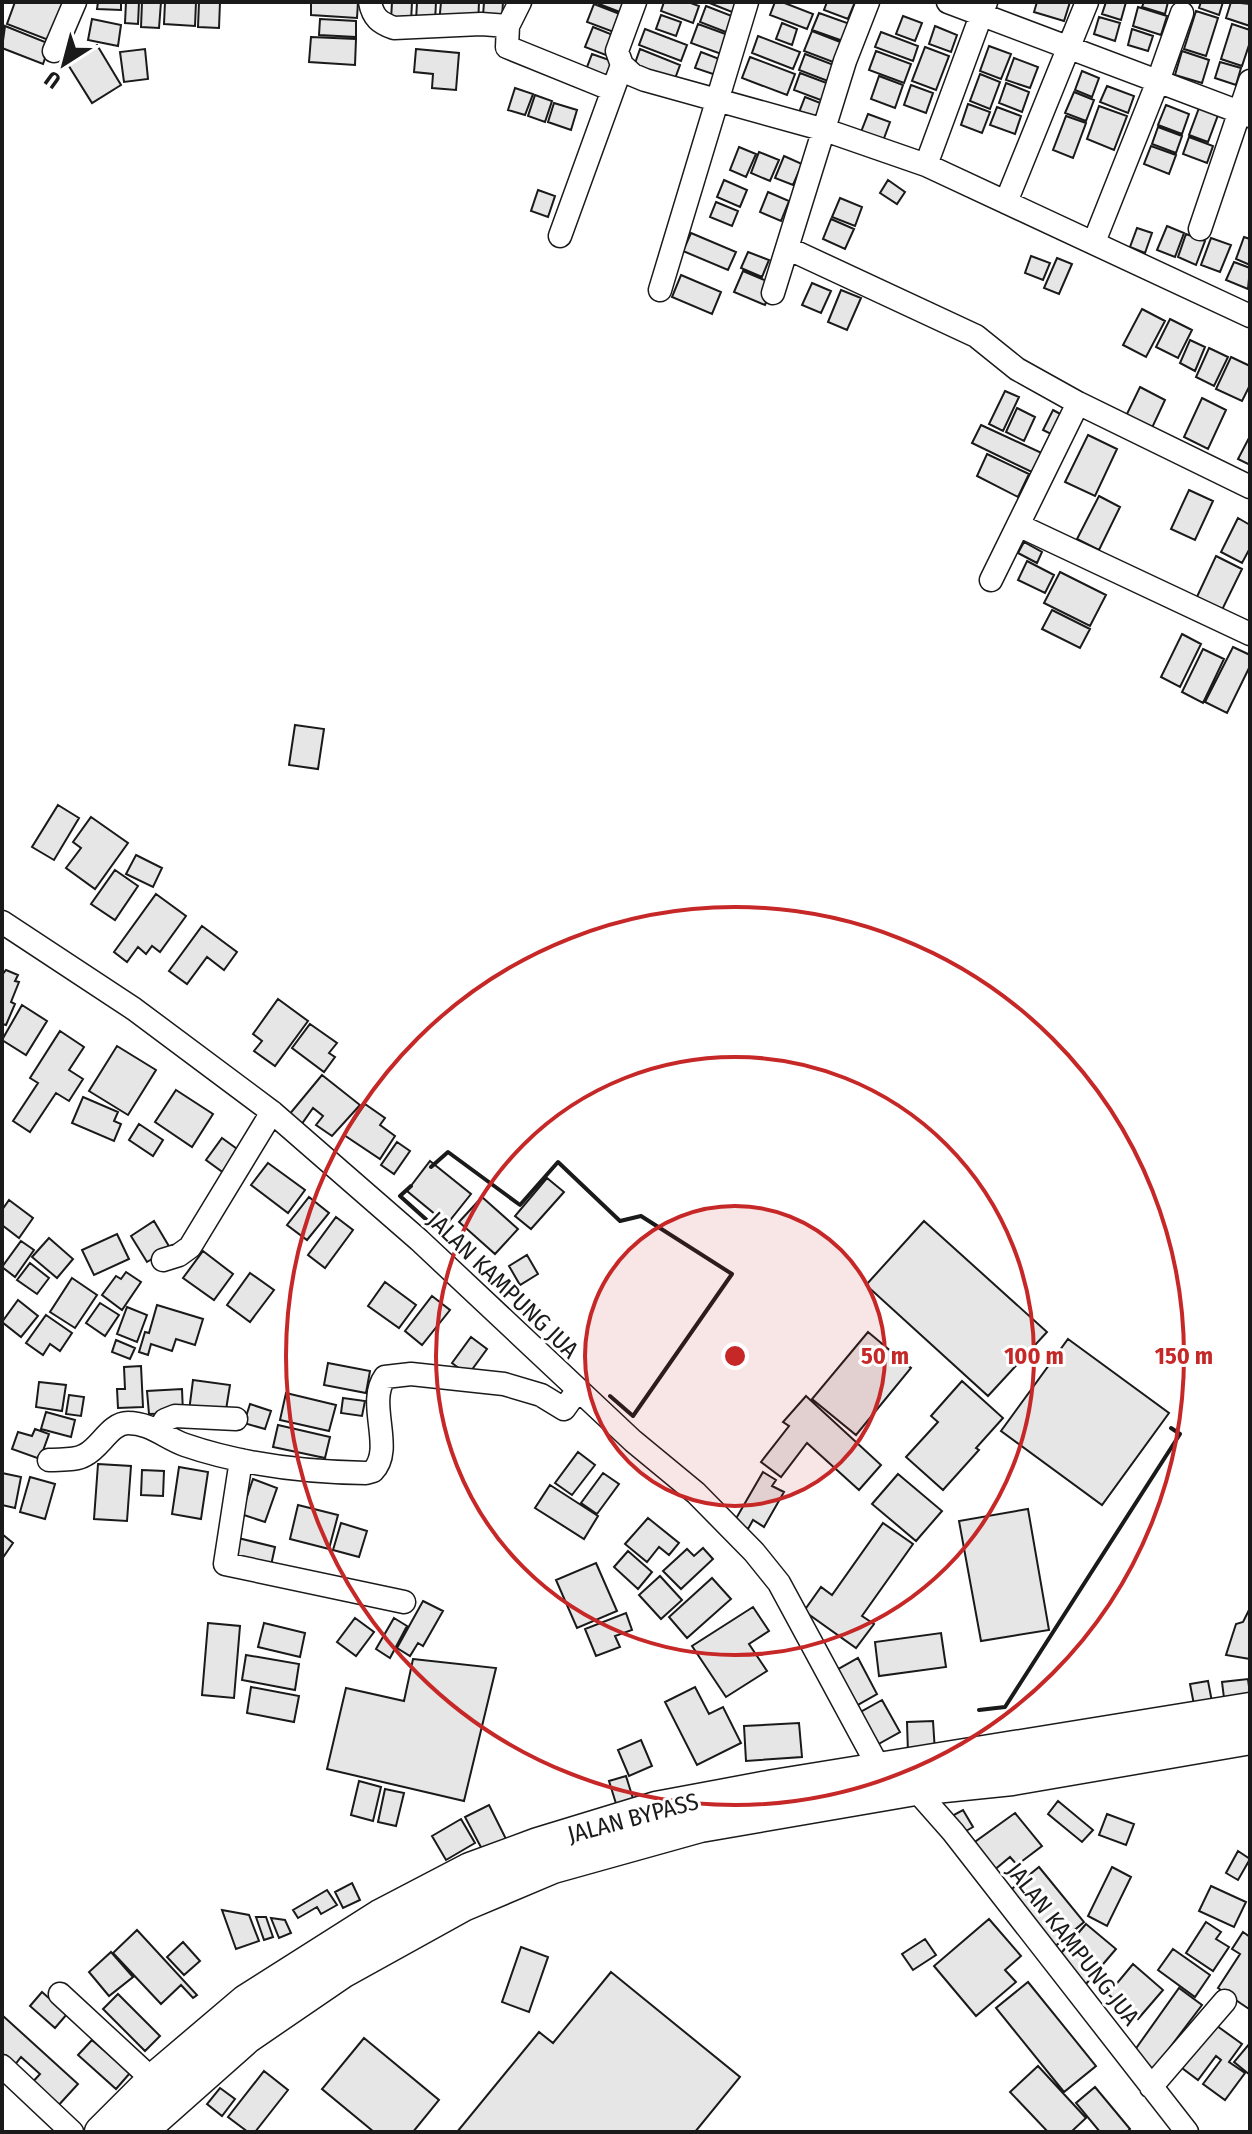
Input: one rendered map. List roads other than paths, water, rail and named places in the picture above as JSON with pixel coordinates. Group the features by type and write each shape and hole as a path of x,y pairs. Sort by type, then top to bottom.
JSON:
{"highway":[{"name":"JALAN BYPASS","path":"140,2132 336,1960 380,1916 470,1869 538,1844 656,1808 879,1768 1250,1709"},
{"name":"JALAN BYPASS","path":"101,2132 153,2080 246,2001 553,1867 700,1826 915,1789 1012,1779 1250,1738"}],"street":[{"path":"54,51 75,2"},
{"path":"370,2 374,17 394,28 481,24 508,26"},
{"path":"520,2 508,26 507,47 613,90"},
{"path":"635,2 617,51 622,65 645,80 825,130 926,165 1250,316"},
{"path":"660,290 747,2"},
{"path":"773,293 845,61 868,2"},
{"path":"948,2 984,8 1069,48 1244,114"},
{"path":"1006,202 1087,2"},
{"path":"926,165 984,8"},
{"path":"1094,242 1182,13"},
{"path":"560,236 622,65"},
{"path":"1200,229 1244,114 1250,81"},
{"path":"787,248 976,336 1017,369 1078,403 1250,487"},
{"path":"991,580 1078,403"},
{"path":"1018,525 1250,634"},
{"name":"JALAN KAMPUNG JUA","path":"2,922 134,1009 272,1112 419,1240 577,1391 696,1493 754,1552 779,1583 879,1768"},
{"path":"163,1260 179,1255 190,1247 272,1112"},
{"path":"49,1460 78,1458 87,1454 121,1423 141,1424 159,1430 184,1445 241,1460 319,1472 373,1471 379,1461 381,1442 377,1393 385,1377 393,1374 439,1376 523,1388 564,1409 577,1391"},
{"path":"159,1430 165,1420 175,1416 236,1419"},
{"path":"241,1460 225,1564 404,1602"},
{"name":"JALAN KAMPUNG JUA","path":"915,1789 953,1832 1187,2132"},
{"path":"60,1994 153,2080"},
{"path":"1151,2087 1225,2001"},
{"path":"2,2066 72,2132"}]}
